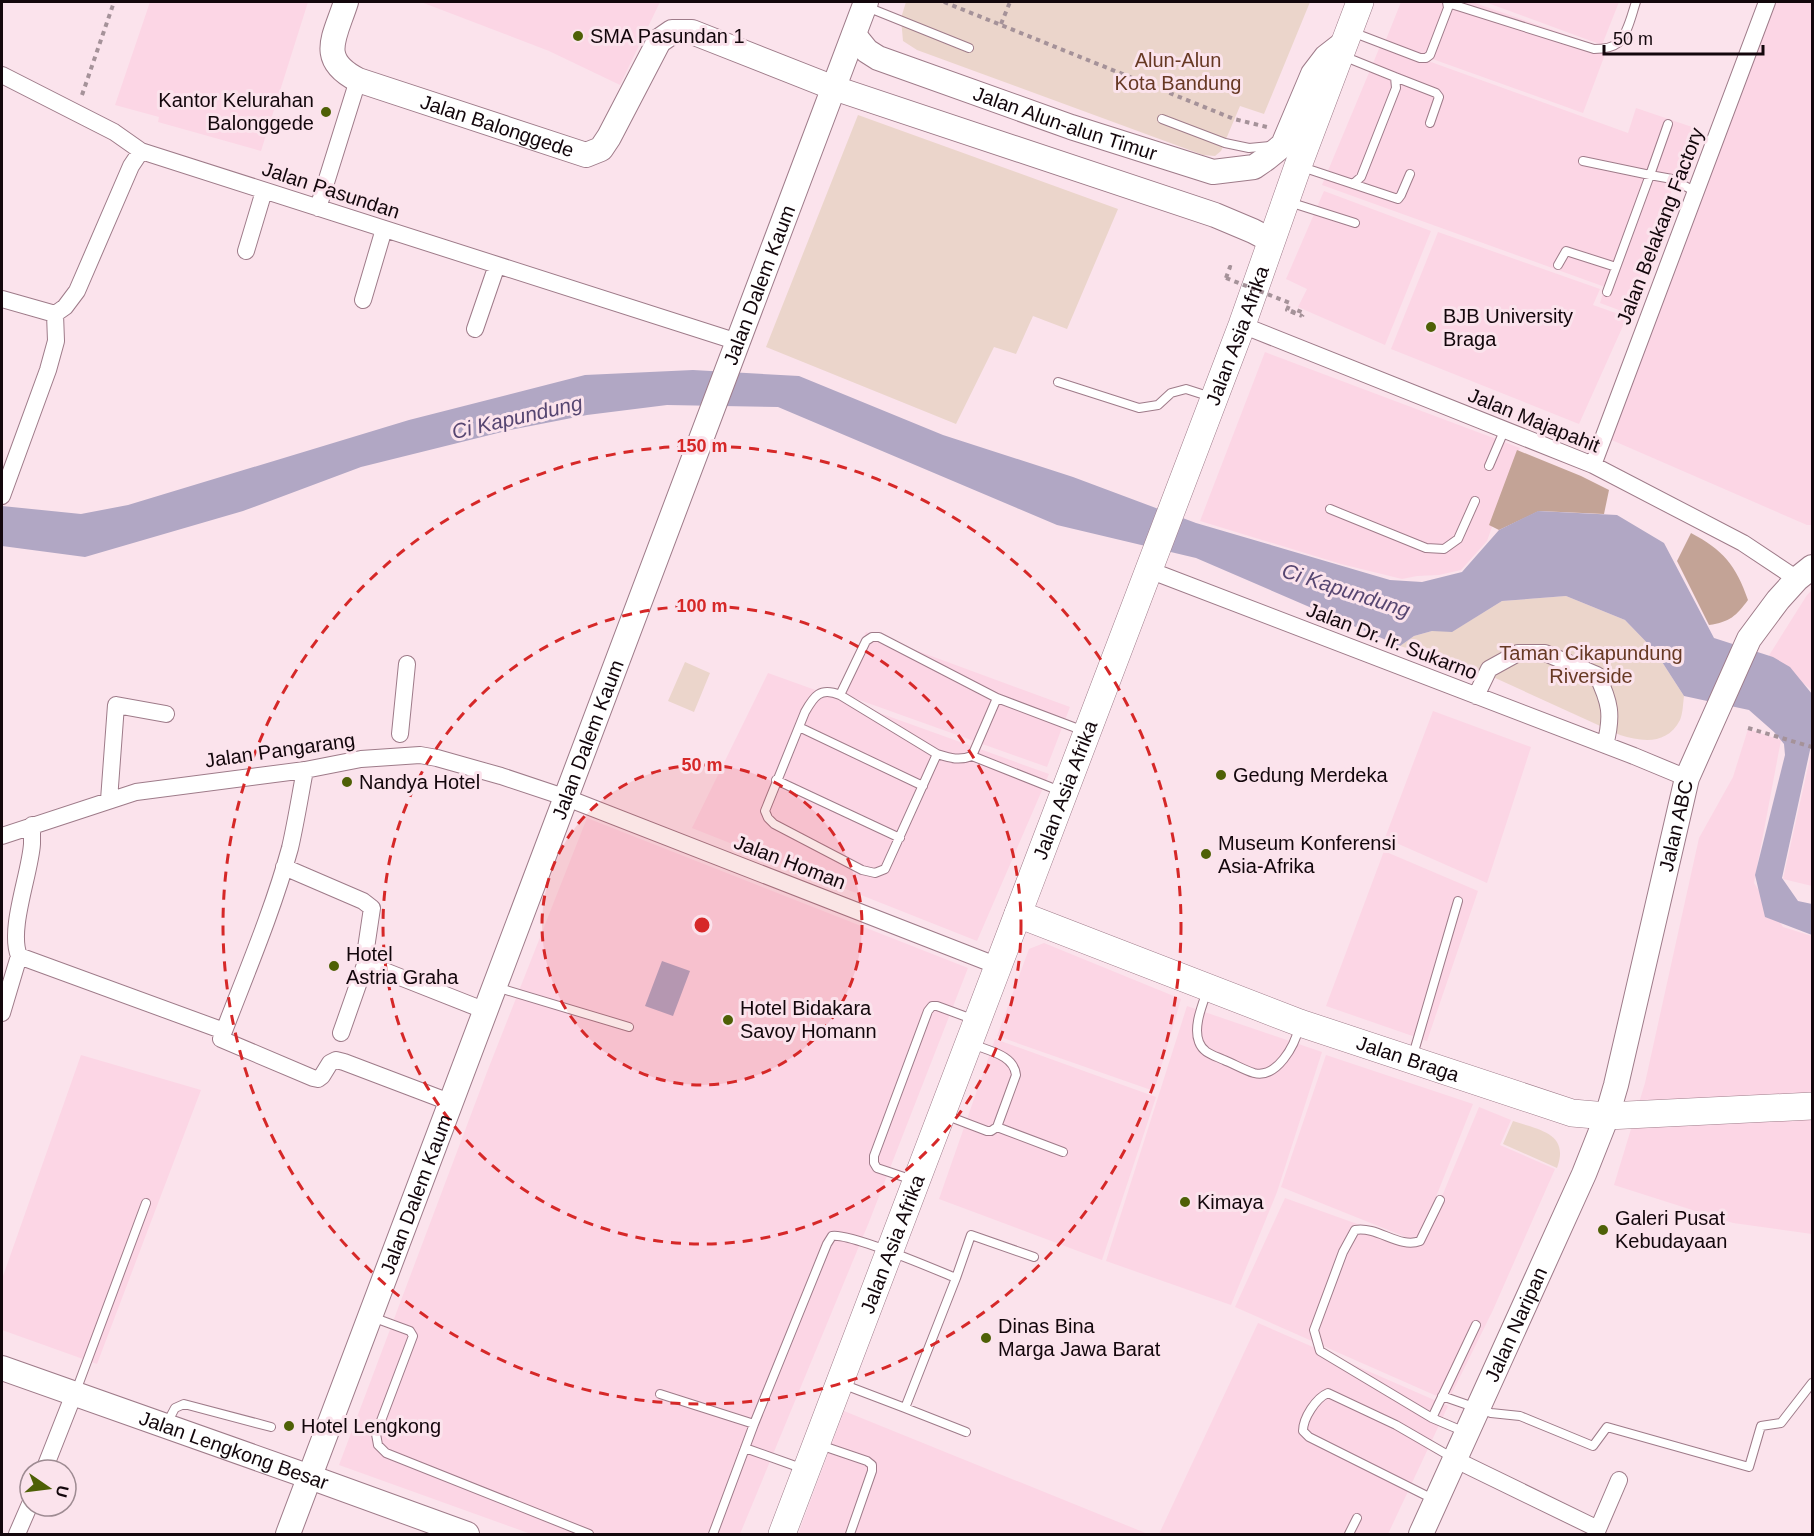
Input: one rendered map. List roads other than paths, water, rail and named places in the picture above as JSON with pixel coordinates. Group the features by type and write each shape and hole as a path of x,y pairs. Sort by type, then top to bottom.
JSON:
{"main road":[{"name":"Jalan Asia Afrika","path":"782,1534 890,1252 906,1178 942,1114 968,1025 998,966 1242,325 1286,201 1282,146 1344,43 1360,2"},
{"name":"Jalan Braga","path":"1018,914 1300,1023 1572,1113 1607,1116 1812,1106"}],"street":[{"name":"Jalan Balonggede","path":"346,2 331,51 336,65 344,73 358,80 586,155 601,149 660,41 672,32 692,32 834,88"},
{"name":"Jalan Belakang Factory","path":"1593,465 1767,2"},
{"name":"Jalan Dalem Kaum","path":"288,1534 865,4"},
{"name":"Jalan Alun-alun Timur","path":"854,34 867,51 878,58 1071,127 1195,168 1214,172 1254,167 1282,146"},
{"name":"Jalan Pasundan","path":"2,75 114,132 141,151 497,265 734,352"},
{"path":"318,208 358,80"},
{"name":"Jalan Alun-alun Timur","path":"834,88 1215,215 1272,241"},
{"path":"55,314 65,307 77,291 131,166 141,151"},
{"path":"246,251 264,191"},
{"path":"363,300 384,229"},
{"path":"475,329 497,265"},
{"path":"2,299 55,314"},
{"path":"2,496 48,370 56,341 55,314"},
{"name":"Jalan Majapahit","path":"1242,325 1593,465 1805,573"},
{"name":"Jalan Dr. Ir. Sukarno","path":"1149,570 1687,778"},
{"name":"Jalan ABC","path":"1607,1116 1687,778 1749,639 1778,600 1805,573"},
{"path":"1476,696 1489,669 1518,653 1545,653 1597,675 1608,698 1610,723 1605,745"},
{"path":"400,735 407,664"},
{"path":"109,800 116,705 166,714"},
{"name":"Jalan Pangarang","path":"2,836 136,792 305,770 360,759 420,755 437,758 567,798"},
{"path":"305,770 291,844 284,867 260,940 221,1039 313,1078 318,1079 322,1076 330,1063 336,1060 452,1103"},
{"name":"Jalan Homan","path":"567,798 998,966"},
{"path":"2,1013 19,956 16,932 32,845 32,825"},
{"path":"284,867 363,901 372,908 365,955 372,966 486,1011"},
{"path":"19,956 224,1031"},
{"path":"341,1033 368,959"},
{"name":"Jalan Naripan","path":"1421,1534 1584,1174 1607,1116"},
{"name":"Jalan Lengkong Besar","path":"2,1368 467,1534"},
{"path":"49,1458 75,1394"},
{"path":"1456,1460 1598,1529 1619,1480"},
{"path":"17,1534 24,1518"}],"lane":[{"path":"1344,43 1426,58 1430,55 1448,2 1594,49 1607,48 1618,43 1636,2"},
{"path":"865,4 969,48"},
{"path":"1344,43 1395,77 1436,93 1439,97 1430,123"},
{"path":"1353,184 1361,177 1396,88 1395,77"},
{"path":"1162,119 1224,142 1249,148 1282,146 1353,184 1398,199 1410,174"},
{"path":"1607,292 1668,124"},
{"path":"1583,161 1672,179 1696,192"},
{"path":"1286,201 1355,224"},
{"path":"1558,265 1566,250 1616,267"},
{"path":"1058,382 1139,408 1158,405 1171,393 1186,389 1215,398"},
{"path":"1489,466 1504,431"},
{"path":"1330,509 1426,548 1444,549 1458,539 1475,501"},
{"path":"840,695 866,641 872,637 879,637 997,698 1087,733"},
{"path":"938,754 885,869 875,873 862,870 774,824 765,811 776,780 812,700 820,693 830,691 938,754 954,759 972,756 1064,793"},
{"path":"972,756 997,698"},
{"path":"799,727 923,786"},
{"path":"776,780 900,838"},
{"path":"1411,1061 1458,900"},
{"path":"495,986 629,1027"},
{"path":"1208,988 1197,1024 1197,1039 1203,1051 1256,1074 1267,1072 1284,1061 1296,1039 1300,1023"},
{"path":"906,1178 877,1168 874,1156 928,1011 932,1006 937,1006 968,1025 1010,1059 1015,1066 1016,1075 997,1127 991,1131 942,1114"},
{"path":"997,1127 1063,1152"},
{"path":"1440,1200 1420,1241 1412,1244 1365,1228 1355,1230 1343,1252 1314,1330 1320,1351 1432,1418 1468,1433"},
{"path":"75,1394 146,1203"},
{"path":"712,1534 754,1424 832,1236 839,1235 890,1252 956,1278"},
{"path":"905,1408 971,1235 1034,1257"},
{"path":"371,1317 410,1331 413,1336 376,1434 378,1445 386,1454 589,1534"},
{"path":"1432,1418 1476,1325"},
{"path":"840,1383 966,1432"},
{"path":"1442,1396 1479,1409 1520,1416 1593,1446 1606,1427 1749,1467 1761,1426 1781,1423 1812,1383"},
{"path":"1436,1501 1309,1437 1303,1431 1303,1422 1322,1396 1328,1393 1396,1425 1456,1460"},
{"path":"660,1394 754,1424"},
{"path":"166,1426 175,1408 184,1404 271,1427"},
{"path":"817,1444 867,1461 872,1466 872,1472 850,1534"},
{"path":"745,1448 807,1470"},
{"path":"1349,1534 1357,1518"}],"water":[{"name":"Ci Kapundung","path":"693,370 799,376 943,435 1073,477 1196,523 1390,580 1422,582 1462,572 1499,530 1538,511 1617,515 1664,543 1714,638 1773,657 1790,667 1812,694 1812,741 1782,878 1798,901 1812,904 1812,935 1765,917 1755,875 1785,755 1784,744 1749,710 1684,696 1655,651 1625,620 1566,596 1502,601 1452,632 1432,631 1414,636 1400,646 1196,558 1057,525 778,407 667,405 587,415 510,430 361,467 243,511 85,557 2,546 2,506 81,514 128,505 409,420 585,375"},
{"path":"662,961 690,971 673,1016 645,1006"}],"place":[{"name":"SMA Pasundan 1","path":"578,36"},
{"name":"Kantor Kelurahan Balonggede","path":"326,112"},
{"name":"BJB University Braga","path":"1431,327"},
{"name":"Gedung Merdeka","path":"1221,775"},
{"name":"Nandya Hotel","path":"347,782"},
{"name":"Museum Konferensi Asia-Afrika","path":"1206,854"},
{"name":"Hotel Astria Graha","path":"334,966"},
{"name":"Hotel Bidakara Savoy Homann","path":"728,1020"},
{"name":"Kimaya","path":"1185,1202"},
{"name":"Galeri Pusat Kebudayaan","path":"1603,1230"},
{"name":"Dinas Bina Marga Jawa Barat","path":"986,1338"},
{"name":"Hotel Lengkong","path":"289,1426"}],"park label":[{"name":"Alun-Alun Kota Bandung","path":"1178,72"},
{"name":"Taman Cikapundung Riverside","path":"1591,664"}]}
